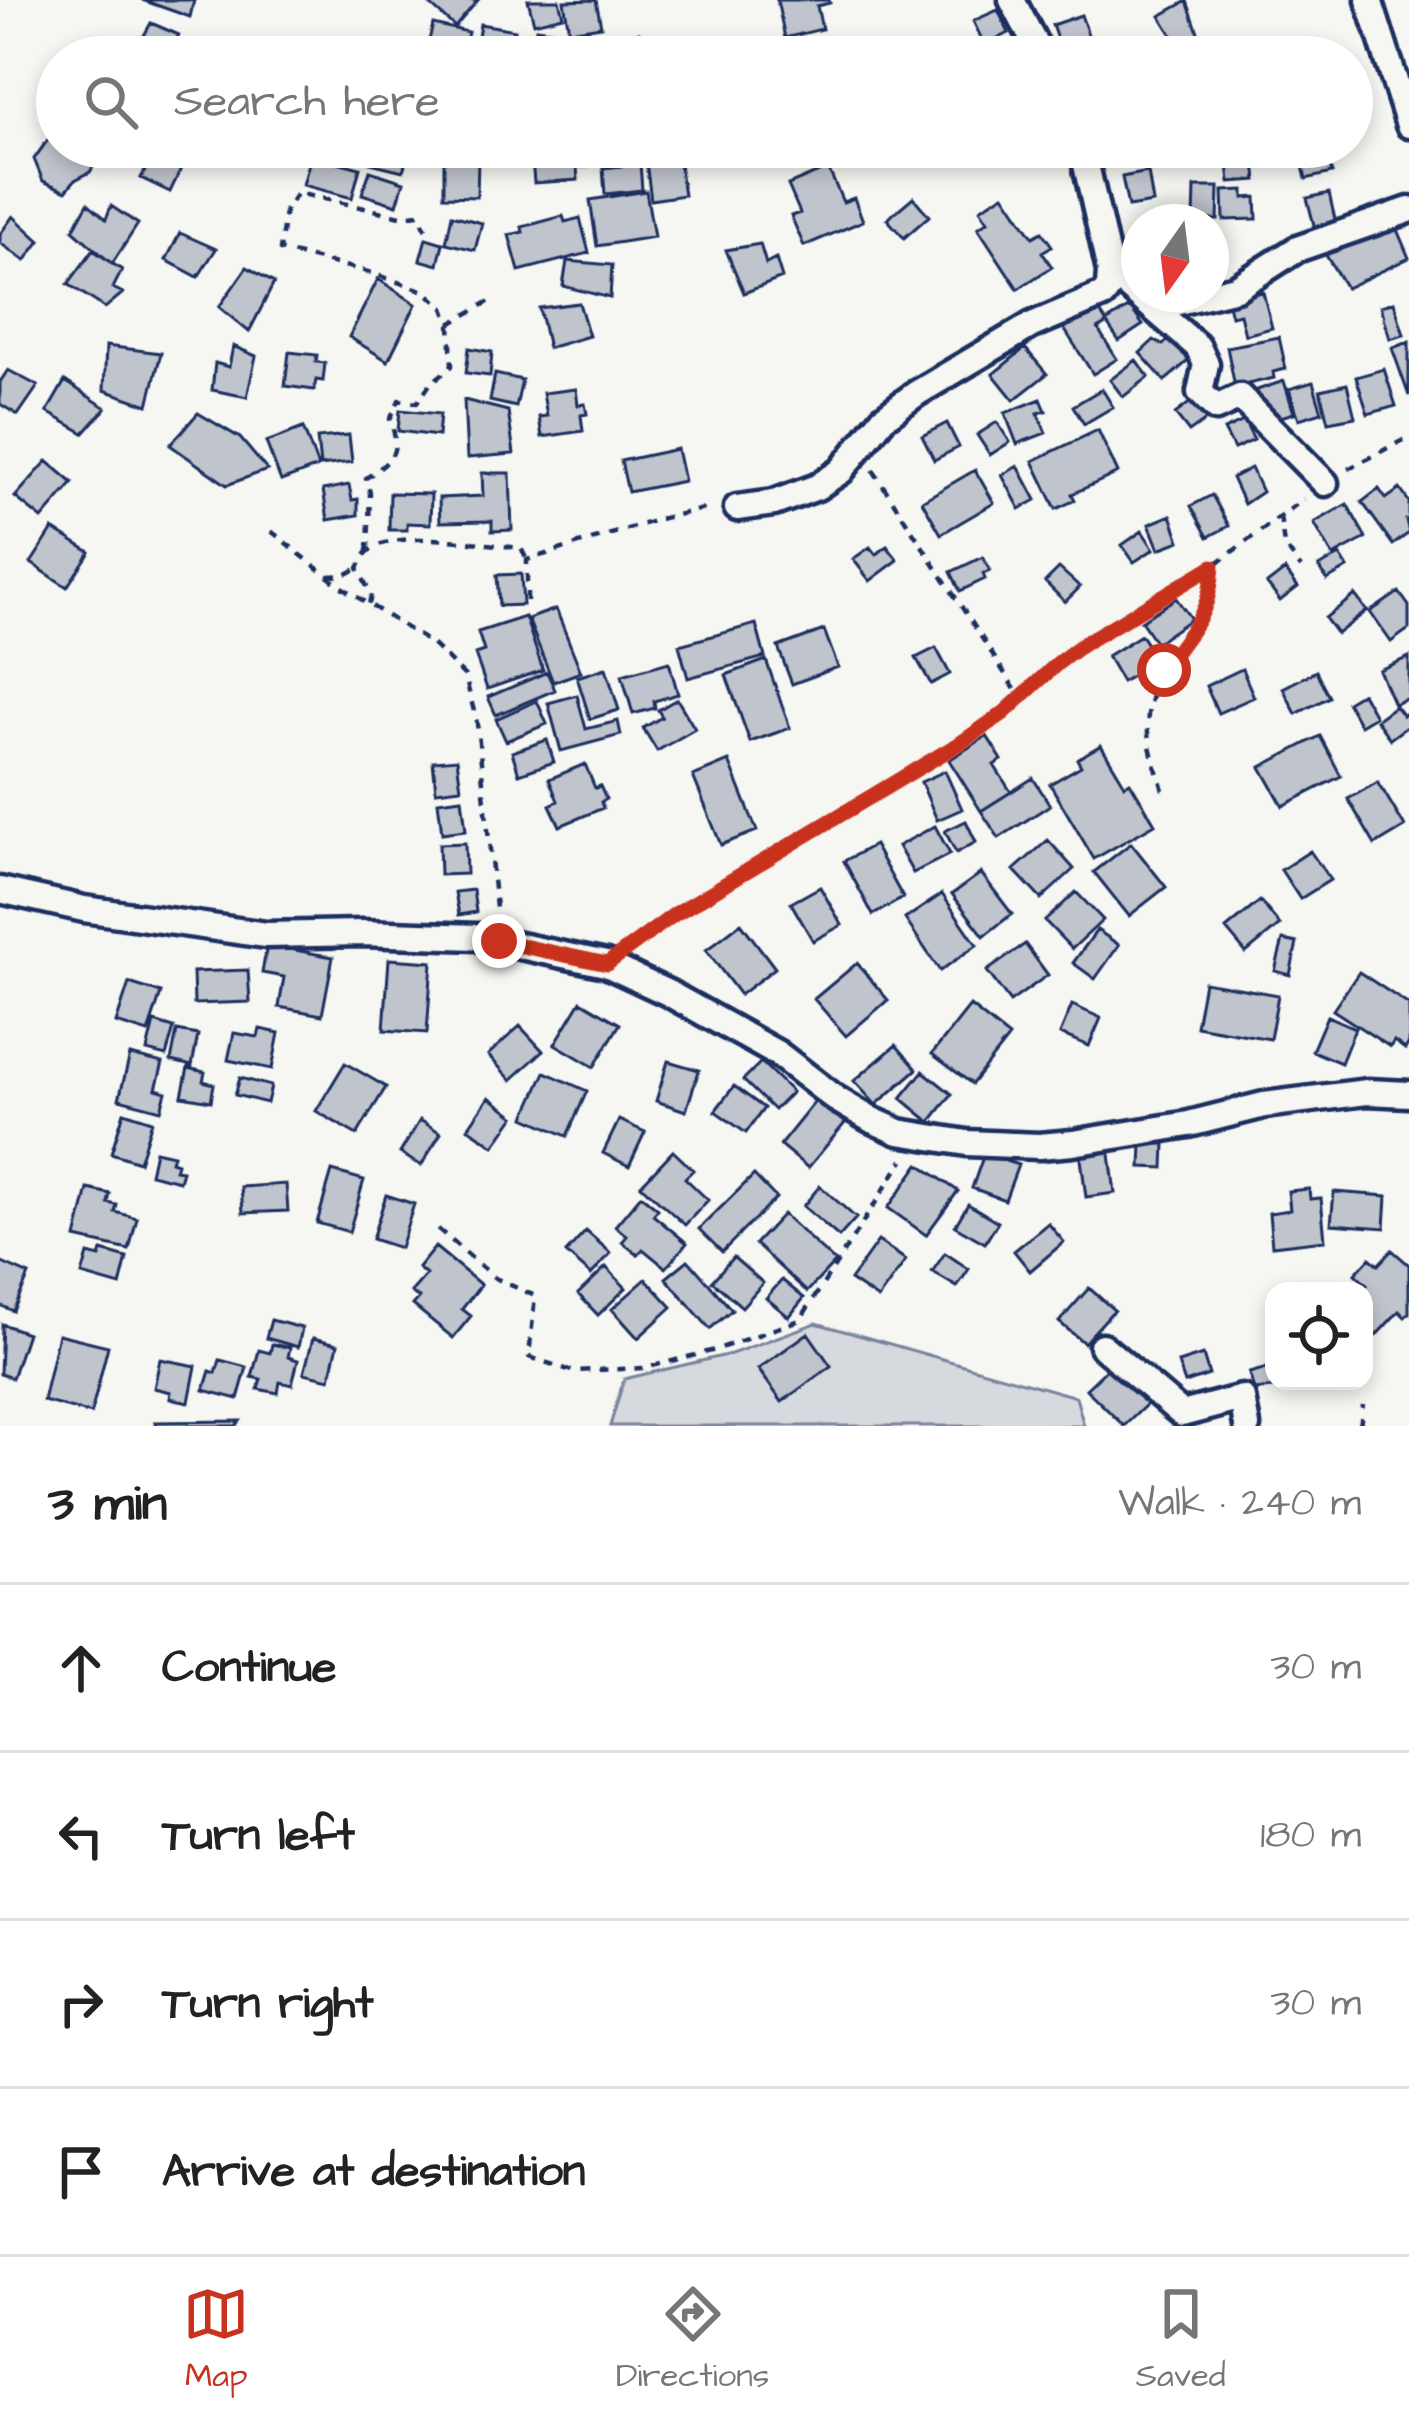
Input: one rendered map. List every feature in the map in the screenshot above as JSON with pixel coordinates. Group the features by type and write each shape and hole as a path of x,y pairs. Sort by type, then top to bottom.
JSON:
{"street":[{"path":"1012,0 1031,36"},
{"path":"1369,0 1409,125"},
{"path":"737,508 774,503 817,487 841,470 883,418 917,392 1032,325 1103,295 1110,271 1087,168"},
{"path":"1229,290 1298,249 1409,210"},
{"path":"1110,271 1121,280"},
{"path":"1158,312 1198,347 1206,364 1200,392 1216,408 1240,397 1324,483"},
{"path":"0,890 84,909 266,935 454,936 607,964 778,1054 836,1099 871,1119 899,1132 967,1143 1073,1143 1189,1124 1264,1105 1366,1092 1409,1094"},
{"path":"1102,1346 1182,1414 1242,1398 1247,1426"}],"path":[{"path":"327,576 358,568 368,551 366,478 389,463 397,441 390,418 399,400 417,403 430,384 452,366 450,323 444,308 425,291 280,250 285,211 297,193 401,216 419,214 426,230"},
{"path":"450,323 490,301"},
{"path":"860,450 1021,698"},
{"path":"527,560 663,518 708,507 737,508"},
{"path":"1280,516 1284,545 1301,568"},
{"path":"271,531 327,576 432,644 465,676 477,723 499,941"},
{"path":"368,551 380,544 431,538 521,548 527,560 527,601"},
{"path":"607,964 675,914 962,742 1004,713 1083,644 1213,566 1203,614 1175,652 1151,700 1150,746 1163,790"},
{"path":"358,568 371,596 369,604"},
{"path":"438,1229 495,1278 535,1296 529,1357 572,1371 645,1368 800,1320 919,1135"},
{"path":"1360,1426 1363,1405"}],"shaded area":[{"path":"816,1323 1076,1397 1084,1426 610,1426 624,1379 731,1354"}],"building":[{"path":"142,0 194,0 190,17"},
{"path":"433,0 478,0 455,27 429,4"},
{"path":"528,0 559,0 563,16 534,23"},
{"path":"596,0 601,26 569,31 564,1"},
{"path":"777,0 829,0 817,6 822,29 785,36"},
{"path":"1187,1 1199,35 1173,36 1160,16"},
{"path":"998,10 1009,33 980,36 973,21"},
{"path":"1081,15 1088,36 1056,36 1052,25"},
{"path":"151,23 179,35 178,36 144,36"},
{"path":"433,24 468,32 467,36 430,36"},
{"path":"480,24 515,30 514,36 478,36"},
{"path":"536,28 565,32 565,36 535,36"},
{"path":"38,168 92,168 66,191 43,181"},
{"path":"147,168 182,168 170,192 141,178"},
{"path":"308,168 360,168 352,198 303,185"},
{"path":"444,168 478,168 477,197 444,196"},
{"path":"533,168 577,168 578,180 534,183"},
{"path":"603,168 640,168 642,190 605,194"},
{"path":"647,168 680,168 684,195 651,200"},
{"path":"828,168 843,202 854,198 863,221 804,246 791,216 800,213 788,185"},
{"path":"1228,168 1256,168 1257,180 1230,182"},
{"path":"1303,168 1331,168 1332,173 1306,179"},
{"path":"370,171 404,182 397,205 362,194"},
{"path":"1148,172 1153,203 1127,204 1122,177"},
{"path":"1195,187 1219,187 1218,204 1194,204"},
{"path":"1244,190 1244,198 1256,197 1257,219 1229,220 1223,191"},
{"path":"646,191 654,237 597,246 590,200"},
{"path":"1329,193 1336,224 1315,229 1307,198"},
{"path":"1004,194 1033,237 1042,232 1052,246 1042,252 1052,267 1018,289 978,228 988,221 980,209"},
{"path":"913,197 929,216 904,238 887,219"},
{"path":"88,203 106,219 111,206 138,224 112,264 73,230"},
{"path":"452,215 482,223 475,250 446,243"},
{"path":"13,216 40,241 25,261 0,243 0,234"},
{"path":"563,216 565,222 580,218 589,253 519,271 509,235"},
{"path":"1393,220 1409,258 1346,288 1324,252"},
{"path":"180,233 216,249 198,277 166,260"},
{"path":"426,238 443,243 438,265 420,260"},
{"path":"760,244 766,264 776,259 782,278 744,293 726,250"},
{"path":"93,250 122,270 113,288 123,293 105,308 68,284"},
{"path":"567,261 612,265 610,298 563,286"},
{"path":"247,267 274,283 249,332 219,307"},
{"path":"378,279 416,304 388,361 349,337"},
{"path":"1263,292 1272,328 1245,335 1240,314 1231,316 1229,300"},
{"path":"1394,302 1404,335 1390,339 1381,306"},
{"path":"579,303 589,336 548,348 539,308"},
{"path":"1096,306 1107,323 1098,329 1117,359 1093,374 1063,327"},
{"path":"1122,312 1134,312 1143,325 1119,341 1106,322"},
{"path":"1176,333 1195,355 1165,381 1140,353 1154,340 1163,345"},
{"path":"1279,337 1286,369 1273,372 1274,378 1235,387 1227,347"},
{"path":"1409,342 1409,396 1392,348"},
{"path":"106,346 161,353 148,405 104,390"},
{"path":"233,346 256,356 247,397 212,390 215,363 229,367"},
{"path":"469,348 492,352 490,376 466,373"},
{"path":"1025,348 1047,374 1014,400 993,374"},
{"path":"289,352 317,355 316,362 325,363 323,381 316,380 314,390 285,386"},
{"path":"1136,360 1149,377 1123,397 1110,380"},
{"path":"1384,369 1396,406 1368,414 1356,377"},
{"path":"8,370 38,386 18,415 0,404 0,382"},
{"path":"495,374 522,380 516,407 490,401"},
{"path":"65,381 106,408 84,433 47,412"},
{"path":"1284,381 1294,413 1267,421 1257,390"},
{"path":"1313,382 1322,412 1299,419 1289,389"},
{"path":"1347,384 1355,417 1328,422 1320,390"},
{"path":"576,389 578,405 585,404 587,414 581,415 583,431 542,437 539,417 547,416 543,393"},
{"path":"1102,389 1113,407 1084,424 1073,406"},
{"path":"1041,399 1046,411 1038,413 1046,433 1017,444 1005,413"},
{"path":"464,400 508,411 514,454 467,458"},
{"path":"1192,401 1206,420 1189,432 1175,414"},
{"path":"400,410 440,414 438,436 398,431"},
{"path":"198,413 240,438 267,470 227,485 170,445"},
{"path":"1244,421 1254,440 1234,449 1224,430"},
{"path":"997,422 1010,442 990,455 977,435"},
{"path":"947,423 959,447 934,460 922,436"},
{"path":"303,428 318,467 281,481 266,442"},
{"path":"1098,430 1118,473 1072,494 1075,500 1056,509 1033,461"},
{"path":"349,435 352,462 320,466 317,438"},
{"path":"677,449 684,481 628,492 621,461"},
{"path":"47,461 73,483 42,519 15,497"},
{"path":"1018,466 1036,500 1020,509 1002,475"},
{"path":"1251,468 1262,492 1244,504 1232,478"},
{"path":"975,470 994,503 941,534 922,501"},
{"path":"482,473 510,473 512,530 492,531 492,521 440,522 439,498 483,496"},
{"path":"349,485 352,500 358,499 358,515 328,520 323,490"},
{"path":"1379,489 1386,499 1400,489 1409,502 1409,533 1393,545 1362,502"},
{"path":"390,493 431,494 430,524 407,523 407,530 389,530"},
{"path":"1212,495 1229,526 1208,537 1191,506"},
{"path":"1347,504 1366,538 1333,556 1314,523"},
{"path":"1171,515 1180,541 1159,549 1149,524"},
{"path":"53,529 90,552 67,587 31,563"},
{"path":"1142,531 1154,549 1134,562 1122,545"},
{"path":"887,546 898,560 870,581 853,559 870,547 876,555"},
{"path":"1340,555 1348,568 1327,580 1319,567"},
{"path":"983,557 990,571 983,574 985,579 960,591 951,572"},
{"path":"1059,568 1080,587 1065,602 1045,582"},
{"path":"1285,570 1298,587 1280,601 1267,584"},
{"path":"521,574 523,605 499,606 497,575"},
{"path":"1399,592 1409,606 1409,629 1391,642 1370,612"},
{"path":"1355,595 1367,611 1337,634 1325,618"},
{"path":"1176,598 1191,619 1156,643 1141,621"},
{"path":"556,609 581,672 553,682 528,619"},
{"path":"525,617 543,670 487,689 475,654 484,651 478,632"},
{"path":"756,624 765,657 688,678 679,645"},
{"path":"824,630 838,667 792,684 778,647"},
{"path":"1141,635 1157,660 1122,682 1107,656"},
{"path":"936,648 950,674 931,684 916,658"},
{"path":"1409,657 1409,698 1394,704 1379,670"},
{"path":"766,660 790,728 750,742 726,675"},
{"path":"669,662 678,694 633,714 622,675"},
{"path":"606,668 619,710 590,719 577,677"},
{"path":"1242,669 1254,697 1218,713 1206,686"},
{"path":"1316,671 1329,697 1296,714 1283,688"},
{"path":"547,672 555,690 496,715 488,697"},
{"path":"1362,693 1375,716 1360,725 1347,702"},
{"path":"577,695 586,729 618,721 621,735 561,751 548,703"},
{"path":"677,699 695,729 657,751 643,728 662,717 658,710"},
{"path":"537,701 547,724 506,741 496,719"},
{"path":"1395,706 1403,716 1409,711 1409,725 1390,739 1376,720"},
{"path":"987,736 1002,760 994,765 1011,792 981,811 949,760"},
{"path":"1320,736 1341,776 1283,806 1261,767"},
{"path":"547,740 554,762 519,774 512,752"},
{"path":"1101,745 1155,824 1094,859 1050,784 1081,766 1077,759"},
{"path":"457,759 461,788 436,791 433,761"},
{"path":"729,761 757,831 721,845 693,776"},
{"path":"585,764 595,788 600,786 606,799 601,802 603,808 560,826 550,805 558,801 549,779"},
{"path":"945,771 962,809 937,820 921,782"},
{"path":"1033,778 1050,805 999,838 981,811"},
{"path":"1378,782 1405,827 1375,845 1348,799"},
{"path":"462,798 466,830 442,833 438,801"},
{"path":"966,821 976,842 956,853 945,831"},
{"path":"935,826 950,854 913,873 898,846"},
{"path":"1048,840 1074,869 1041,899 1014,870"},
{"path":"465,843 466,874 440,875 439,844"},
{"path":"1131,843 1166,887 1129,916 1094,872"},
{"path":"874,845 903,898 873,915 844,861"},
{"path":"1310,851 1330,880 1300,899 1281,870"},
{"path":"981,873 1012,914 984,936 952,894"},
{"path":"820,887 842,925 813,941 791,903"},
{"path":"473,890 476,912 459,915 455,892"},
{"path":"1076,892 1103,920 1072,949 1045,921"},
{"path":"942,894 977,945 940,971 905,919"},
{"path":"1260,901 1280,925 1246,953 1226,929"},
{"path":"741,923 775,968 740,995 706,950"},
{"path":"1097,930 1119,945 1095,979 1073,963"},
{"path":"1283,940 1297,943 1290,975 1275,971"},
{"path":"1025,944 1048,975 1010,1002 987,971"},
{"path":"267,945 333,957 322,1015 279,1007 284,977 262,973"},
{"path":"389,959 432,962 427,1033 384,1030"},
{"path":"857,963 888,1000 846,1036 814,999"},
{"path":"248,970 250,1002 194,1004 193,972"},
{"path":"1359,972 1409,1005 1405,1049 1394,1041 1390,1047 1333,1010"},
{"path":"1204,982 1278,995 1270,1039 1196,1026"},
{"path":"129,983 161,993 148,1033 116,1023"},
{"path":"581,1001 620,1024 594,1067 555,1044"},
{"path":"1072,1005 1101,1018 1089,1046 1060,1034"},
{"path":"970,1006 1009,1037 972,1084 932,1054"},
{"path":"1327,1016 1355,1028 1341,1063 1312,1051"},
{"path":"154,1022 174,1028 166,1056 147,1051"},
{"path":"520,1026 543,1051 511,1080 488,1055"},
{"path":"260,1029 279,1033 272,1069 228,1060 234,1033 258,1037"},
{"path":"177,1031 198,1035 192,1066 171,1061"},
{"path":"896,1045 917,1069 876,1105 854,1081"},
{"path":"130,1055 163,1063 156,1089 166,1092 161,1110 119,1099"},
{"path":"668,1061 699,1070 686,1111 656,1101"},
{"path":"761,1062 792,1092 774,1110 743,1080"},
{"path":"345,1063 386,1087 357,1135 316,1111"},
{"path":"188,1068 205,1072 203,1081 214,1084 211,1101 182,1096"},
{"path":"923,1071 952,1094 930,1122 901,1098"},
{"path":"545,1072 587,1091 567,1136 525,1117"},
{"path":"240,1078 271,1086 267,1103 235,1095"},
{"path":"734,1086 764,1108 746,1133 715,1111"},
{"path":"821,1094 850,1117 808,1168 780,1145"},
{"path":"489,1097 515,1116 494,1146 468,1128"},
{"path":"124,1112 152,1121 139,1162 111,1153"},
{"path":"420,1120 441,1133 421,1166 400,1153"},
{"path":"619,1120 645,1132 629,1166 603,1153"},
{"path":"1142,1144 1165,1144 1164,1168 1141,1167"},
{"path":"1109,1147 1115,1193 1086,1197 1080,1151"},
{"path":"155,1151 173,1155 175,1170 182,1171 179,1181 150,1174"},
{"path":"673,1151 693,1170 685,1178 708,1200 685,1225 641,1185"},
{"path":"984,1154 1018,1165 1005,1200 972,1188"},
{"path":"919,1164 958,1191 926,1235 888,1208"},
{"path":"332,1171 364,1180 349,1232 317,1223"},
{"path":"754,1175 776,1198 722,1252 699,1229"},
{"path":"286,1184 288,1211 243,1213 241,1187"},
{"path":"820,1186 856,1218 839,1237 803,1206"},
{"path":"88,1189 110,1194 108,1203 117,1205 115,1212 137,1218 129,1250 76,1238"},
{"path":"1309,1189 1310,1199 1321,1198 1325,1240 1272,1246 1269,1213 1290,1210 1288,1191"},
{"path":"1334,1192 1387,1196 1385,1228 1331,1224"},
{"path":"386,1195 414,1204 400,1248 372,1239"},
{"path":"641,1195 658,1209 653,1215 687,1243 666,1268 643,1249 638,1255 622,1242 627,1236 615,1226"},
{"path":"968,1204 998,1222 985,1243 955,1226"},
{"path":"783,1214 835,1262 807,1292 755,1244"},
{"path":"1048,1223 1064,1242 1030,1271 1014,1251"},
{"path":"586,1231 611,1253 591,1275 566,1253"},
{"path":"878,1241 906,1260 878,1299 850,1280"},
{"path":"435,1247 481,1285 462,1309 471,1316 453,1338 413,1305 419,1298 411,1292 426,1275 418,1268"},
{"path":"1392,1250 1409,1265 1409,1313 1405,1317 1399,1311 1373,1339 1373,1282 1364,1282 1355,1274 1370,1258 1378,1265"},
{"path":"102,1251 127,1258 120,1286 82,1275 88,1254 100,1257"},
{"path":"945,1253 969,1269 957,1287 932,1272"},
{"path":"733,1257 763,1283 742,1307 712,1281"},
{"path":"688,1260 732,1310 710,1329 666,1278"},
{"path":"0,1262 29,1275 13,1311 0,1305"},
{"path":"606,1267 626,1288 598,1315 578,1294"},
{"path":"646,1279 672,1307 638,1338 612,1309"},
{"path":"782,1280 804,1298 789,1317 766,1298"},
{"path":"1089,1288 1114,1310 1084,1343 1059,1322"},
{"path":"271,1320 302,1328 298,1347 266,1338"},
{"path":"2,1324 27,1333 12,1378 0,1374"},
{"path":"808,1333 831,1366 782,1402 758,1369"},
{"path":"58,1334 108,1346 91,1414 43,1401"},
{"path":"313,1338 338,1344 330,1379 304,1373"},
{"path":"272,1344 290,1348 288,1357 298,1360 292,1385 280,1382 278,1393 258,1389 261,1379 252,1377 259,1350 270,1353"},
{"path":"1203,1355 1209,1375 1185,1383 1178,1363"},
{"path":"160,1359 196,1366 189,1402 154,1388"},
{"path":"220,1360 247,1367 238,1399 204,1390 210,1371 216,1373"},
{"path":"1110,1366 1147,1404 1124,1426 1086,1389"},
{"path":"1265,1369 1265,1389 1254,1390 1249,1373"},
{"path":"240,1421 236,1426 157,1426 155,1422"}],"route":[{"path":"499,941 607,964 675,914 962,742 1004,713 1083,644 1213,566 1203,614 1164,670"}]}
